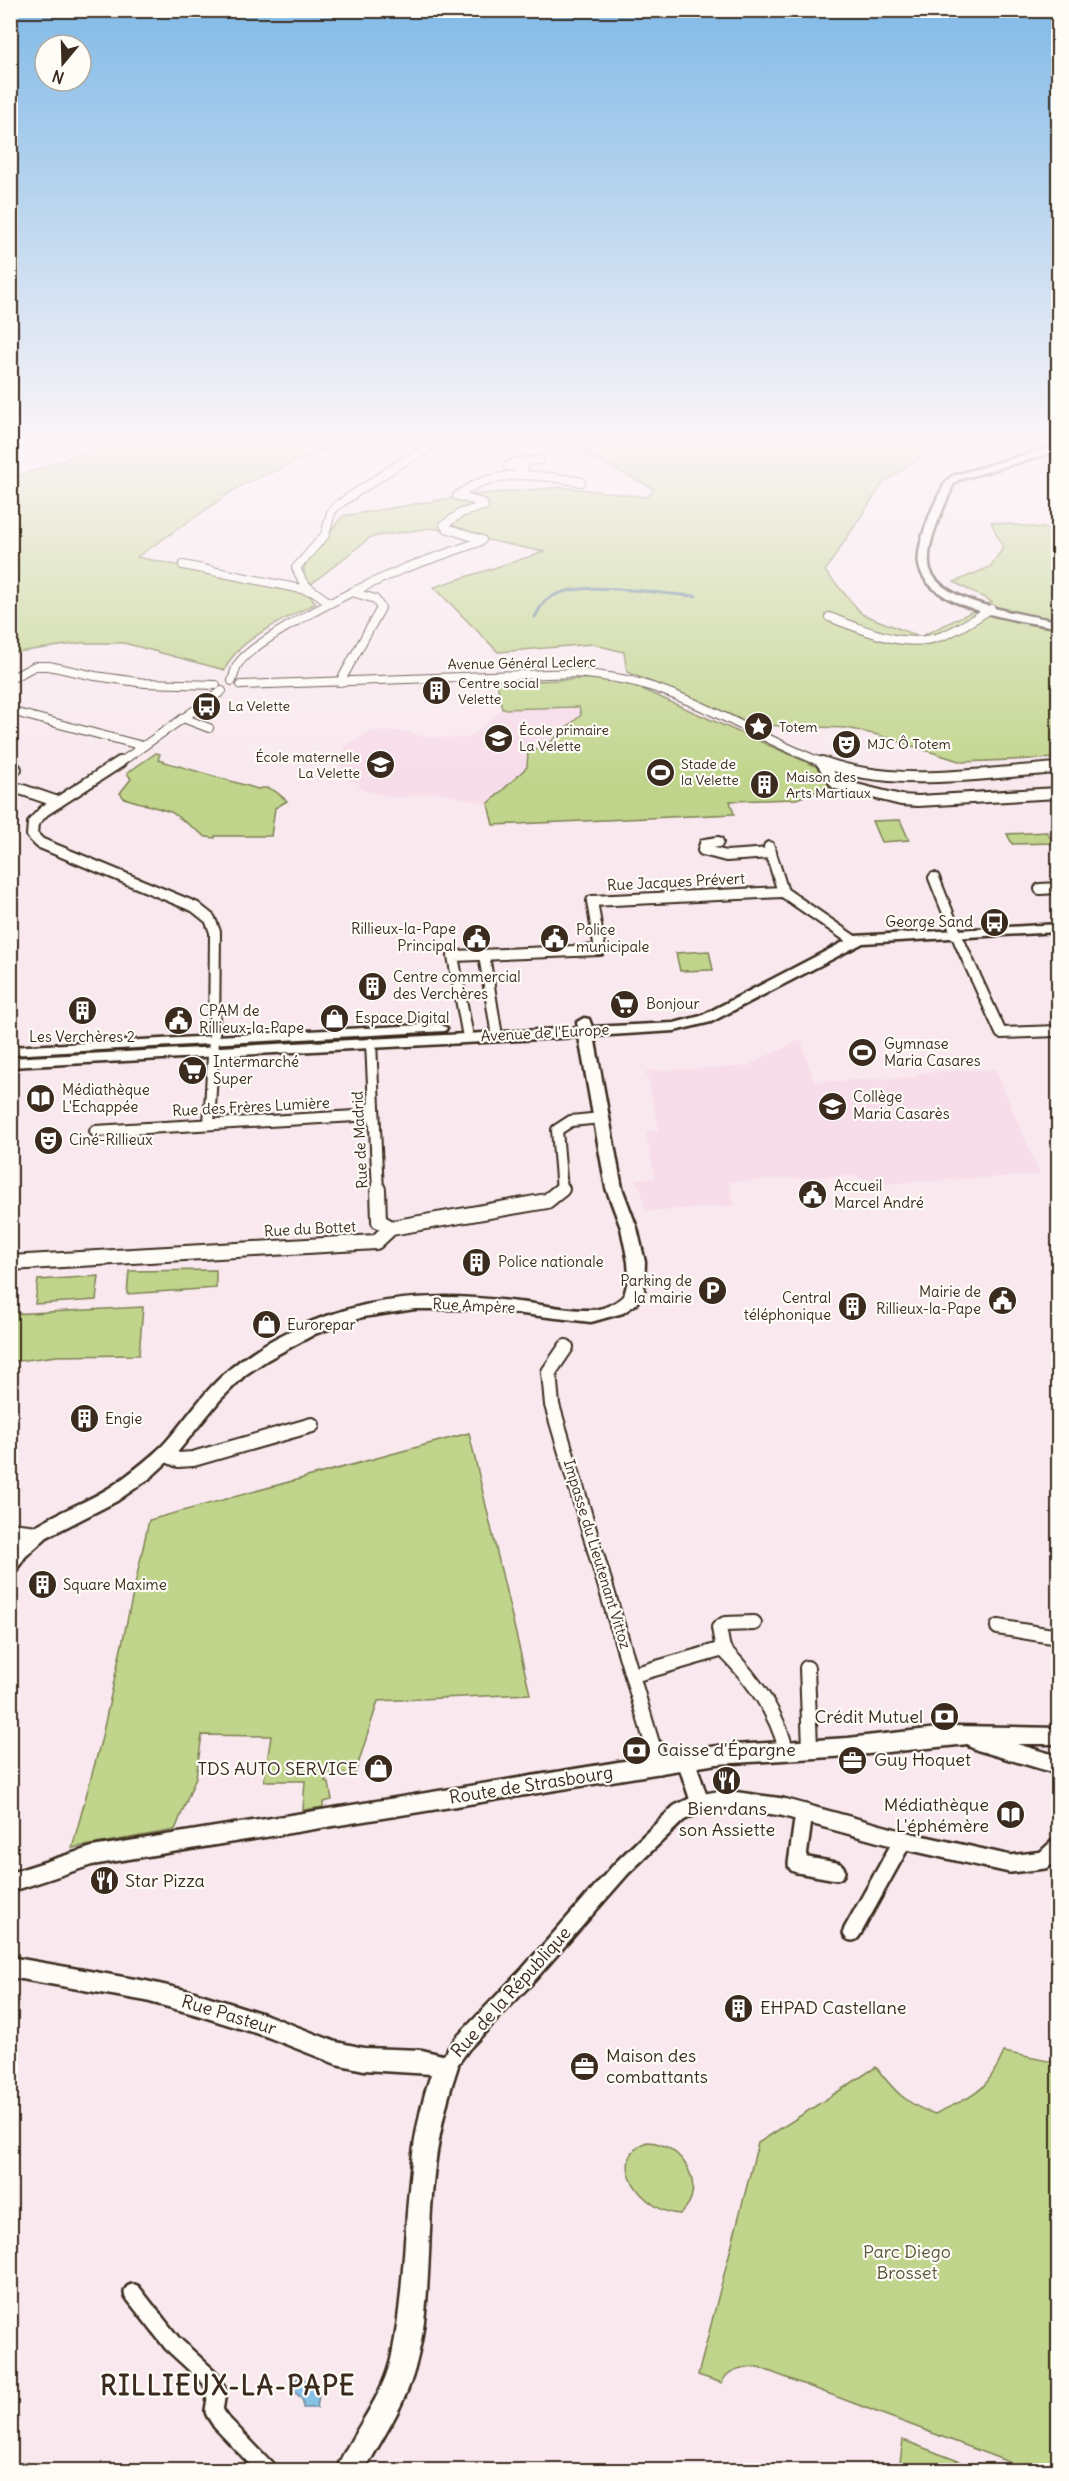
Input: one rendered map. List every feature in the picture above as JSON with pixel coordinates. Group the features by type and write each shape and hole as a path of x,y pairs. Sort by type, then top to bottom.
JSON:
{"street":[{"path":"309,553 296,568 300,579 330,603"},
{"path":"229,689 238,664 254,648 352,592 405,568 448,553"},
{"path":"926,553 924,568 932,582 942,591 966,602 1059,624"},
{"path":"183,565 315,592"},
{"path":"340,682 381,608 375,600 352,592"},
{"path":"829,617 890,639 925,640 941,636 991,609"},
{"path":"10,679 35,666 49,666 95,676 145,683 229,689"},
{"name":"Avenue Général Leclerc","path":"209,1124 213,1045 214,932 210,919 195,907 40,843 32,835 33,823 44,811 143,746 199,705 229,689 340,682 575,673 609,675 654,688 822,763 854,771 905,775 1059,768"},
{"path":"229,689 232,681"},
{"path":"10,711 143,746"},
{"path":"183,718 209,728"},
{"path":"822,763 833,781 841,786 910,801 1059,793"},
{"name":"Avenue Général Leclerc","path":"833,781 854,771"},
{"path":"10,790 20,789 58,801"},
{"path":"718,842 705,844 703,850 708,854 719,855 770,850 783,891 850,938"},
{"path":"934,878 1001,1034 1059,1031"},
{"path":"1040,889 1059,888"},
{"name":"Rue Jacques Prévert","path":"467,1032 453,956 600,950 592,901 783,891"},
{"name":"Avenue de l'Europe","path":"10,1063 213,1045 496,1030 674,1027 706,1020 850,938 1059,922"},
{"name":"Avenue de l'Europe","path":"956,931 1059,928"},
{"path":"484,955 496,1030"},
{"name":"Rue Ampère","path":"10,1564 24,1544 38,1533 107,1498 155,1465 215,1394 240,1371 288,1340 352,1315 390,1306 440,1302 591,1316 607,1313 631,1300 636,1290 637,1269 625,1211 614,1188 584,1027"},
{"name":"Avenue de l'Europe","path":"10,1051 371,1043 467,1032"},
{"name":"Rue de Madrid","path":"371,1043 379,1221 391,1228"},
{"name":"Rue des Frères Lumière","path":"95,1131 373,1115"},
{"name":"Rue du Bottet","path":"10,1263 376,1242 391,1228 548,1201 562,1191 557,1130 560,1125 569,1121 602,1118"},
{"name":"Impasse du Lieutenant Vittoz","path":"566,1347 549,1372 552,1405 658,1765"},
{"path":"165,1454 178,1460 193,1459 312,1425"},
{"path":"10,1530 38,1533"},
{"path":"754,1623 725,1623 719,1628 723,1649 742,1667 784,1735 786,1750"},
{"path":"998,1627 1059,1637"},
{"path":"633,1675 723,1649"},
{"path":"807,1668 810,1748"},
{"path":"956,1735 1059,1765"},
{"name":"Route de Strasbourg","path":"10,1883 92,1856 686,1760 810,1748 848,1747 956,1735 1059,1736"},
{"path":"686,1760 700,1803 724,1799 782,1807 903,1840 1010,1864 1044,1860 1059,1847"},
{"name":"Rue de la République","path":"350,2470 387,2402 404,2358 413,2307 424,2146 436,2090 446,2066 462,2044 528,1975 622,1868 679,1813 700,1803"},
{"path":"804,1813 797,1864 836,1871"},
{"path":"852,1932 903,1840"},
{"name":"Rue Pasteur","path":"10,1967 165,1996 267,2026 336,2053 364,2059 422,2061 446,2066"},
{"path":"133,2293 172,2343 210,2378 217,2392 214,2411 221,2422 267,2470"}],"shaded area":[{"path":"579,707 581,715 547,746 529,752 527,767 488,804 437,792 395,798 360,789 359,783 338,777 343,759 348,757 344,746 372,731 406,731 425,737 469,738 502,709"},
{"name":"Collège Maria Casarès","path":"801,1040 814,1082 918,1077 917,1073 995,1069 1040,1175 879,1184 853,1175 729,1182 734,1206 645,1211 640,1184 637,1184 636,1179 655,1178 646,1132 659,1130 646,1071 751,1066 752,1063"}],"green space":[{"path":"10,553 143,553 137,557 306,591 316,603 251,639 231,659 225,670 124,643 81,643 11,653"},
{"path":"311,553 351,553 311,584 304,577 304,561"},
{"path":"542,553 837,553 825,571 862,614 920,637 992,602 954,582 990,567 1000,553 1058,553 1058,758 962,762 878,735 847,728 754,725 627,672 624,652 592,644 498,652 434,587"},
{"path":"603,678 628,683 820,768 830,787 796,799 730,801 734,814 493,825 488,804 527,767 528,752 547,745 581,715 579,707 502,709 497,683"},
{"path":"156,753 160,754 158,760 258,789 271,789 277,793 287,801 275,808 271,836 206,837 171,812 124,798 120,793 131,779 127,773"},
{"path":"900,820 909,840 881,842 872,821"},
{"path":"1047,832 1053,843 1012,844 1007,834"},
{"path":"709,951 713,970 680,971 676,953"},
{"path":"216,1270 216,1288 127,1294 129,1271"},
{"path":"99,1276 96,1300 35,1304 38,1280"},
{"path":"143,1307 139,1355 57,1356 11,1362 11,1314"},
{"path":"469,1433 530,1694 378,1701 355,1774 327,1774 325,1782 329,1783 332,1800 323,1802 323,1807 303,1810 305,1781 264,1781 271,1736 202,1735 196,1777 175,1830 72,1848 101,1741 149,1520"},
{"name":"Parc Diego Brosset","path":"1004,2052 1058,2063 1058,2470 1030,2470 758,2367 732,2371 722,2383 698,2375 758,2143 876,2067 901,2096 916,2106 935,2114 977,2092 991,2077"},
{"path":"647,2142 660,2144 671,2150 681,2158 688,2169 692,2180 692,2192 689,2204 680,2214 654,2205 634,2184 629,2172 629,2161 634,2150"},
{"path":"903,2440 982,2470 899,2470"}],"water":[{"path":"301,2375 319,2395 317,2408 303,2408 303,2401 290,2385"}],"waterway":[{"path":"535,617 545,601 558,594 575,590 617,589 696,596"}],"place":[{"name":"Centre social Velette","path":"437,691"},
{"name":"La Velette","path":"207,706"},
{"name":"Totem","path":"758,727"},
{"name":"École primaire La Velette","path":"498,738"},
{"name":"MJC Ô Totem","path":"846,744"},
{"name":"École maternelle La Velette","path":"381,765"},
{"name":"Stade de la Velette","path":"660,772"},
{"name":"Maison des Arts Martiaux","path":"765,785"},
{"name":"George Sand","path":"994,922"},
{"name":"Rillieux-la-Pape Principal","path":"477,938"},
{"name":"Police municipale","path":"555,939"},
{"name":"Centre commercial des Verchères","path":"372,986"},
{"name":"Bonjour","path":"625,1004"},
{"name":"Les Verchères 2","path":"82,1010"},
{"name":"Espace Digital","path":"334,1018"},
{"name":"CPAM de Rillieux-la-Pape","path":"178,1020"},
{"name":"Gymnase Maria Casares","path":"863,1053"},
{"name":"Intermarché Super","path":"192,1071"},
{"name":"Médiathèque L'Echappée","path":"41,1099"},
{"name":"Collège Maria Casarès","path":"832,1106"},
{"name":"Ciné-Rillieux","path":"48,1140"},
{"name":"Accueil Marcel André","path":"813,1195"},
{"name":"Police nationale","path":"477,1262"},
{"name":"Parking de la mairie","path":"713,1290"},
{"name":"Mairie de Rillieux-la-Pape","path":"1002,1301"},
{"name":"Central téléphonique","path":"852,1307"},
{"name":"Eurorepar","path":"266,1325"},
{"name":"Engie","path":"84,1419"},
{"name":"Square Maxime","path":"42,1585"},
{"name":"Crédit Mutuel","path":"944,1717"},
{"name":"Caisse d'Épargne","path":"636,1750"},
{"name":"Guy Hoquet","path":"853,1760"},
{"name":"TDS AUTO SERVICE","path":"379,1769"},
{"name":"Bien dans son Assiette","path":"727,1780"},
{"name":"Médiathèque L'éphémère","path":"1010,1815"},
{"name":"Star Pizza","path":"104,1881"},
{"name":"EHPAD Castellane","path":"739,2008"},
{"name":"Maison des combattants","path":"585,2066"}],"district":[{"name":"RILLIEUX-LA-PAPE","path":"228,2386"}]}
